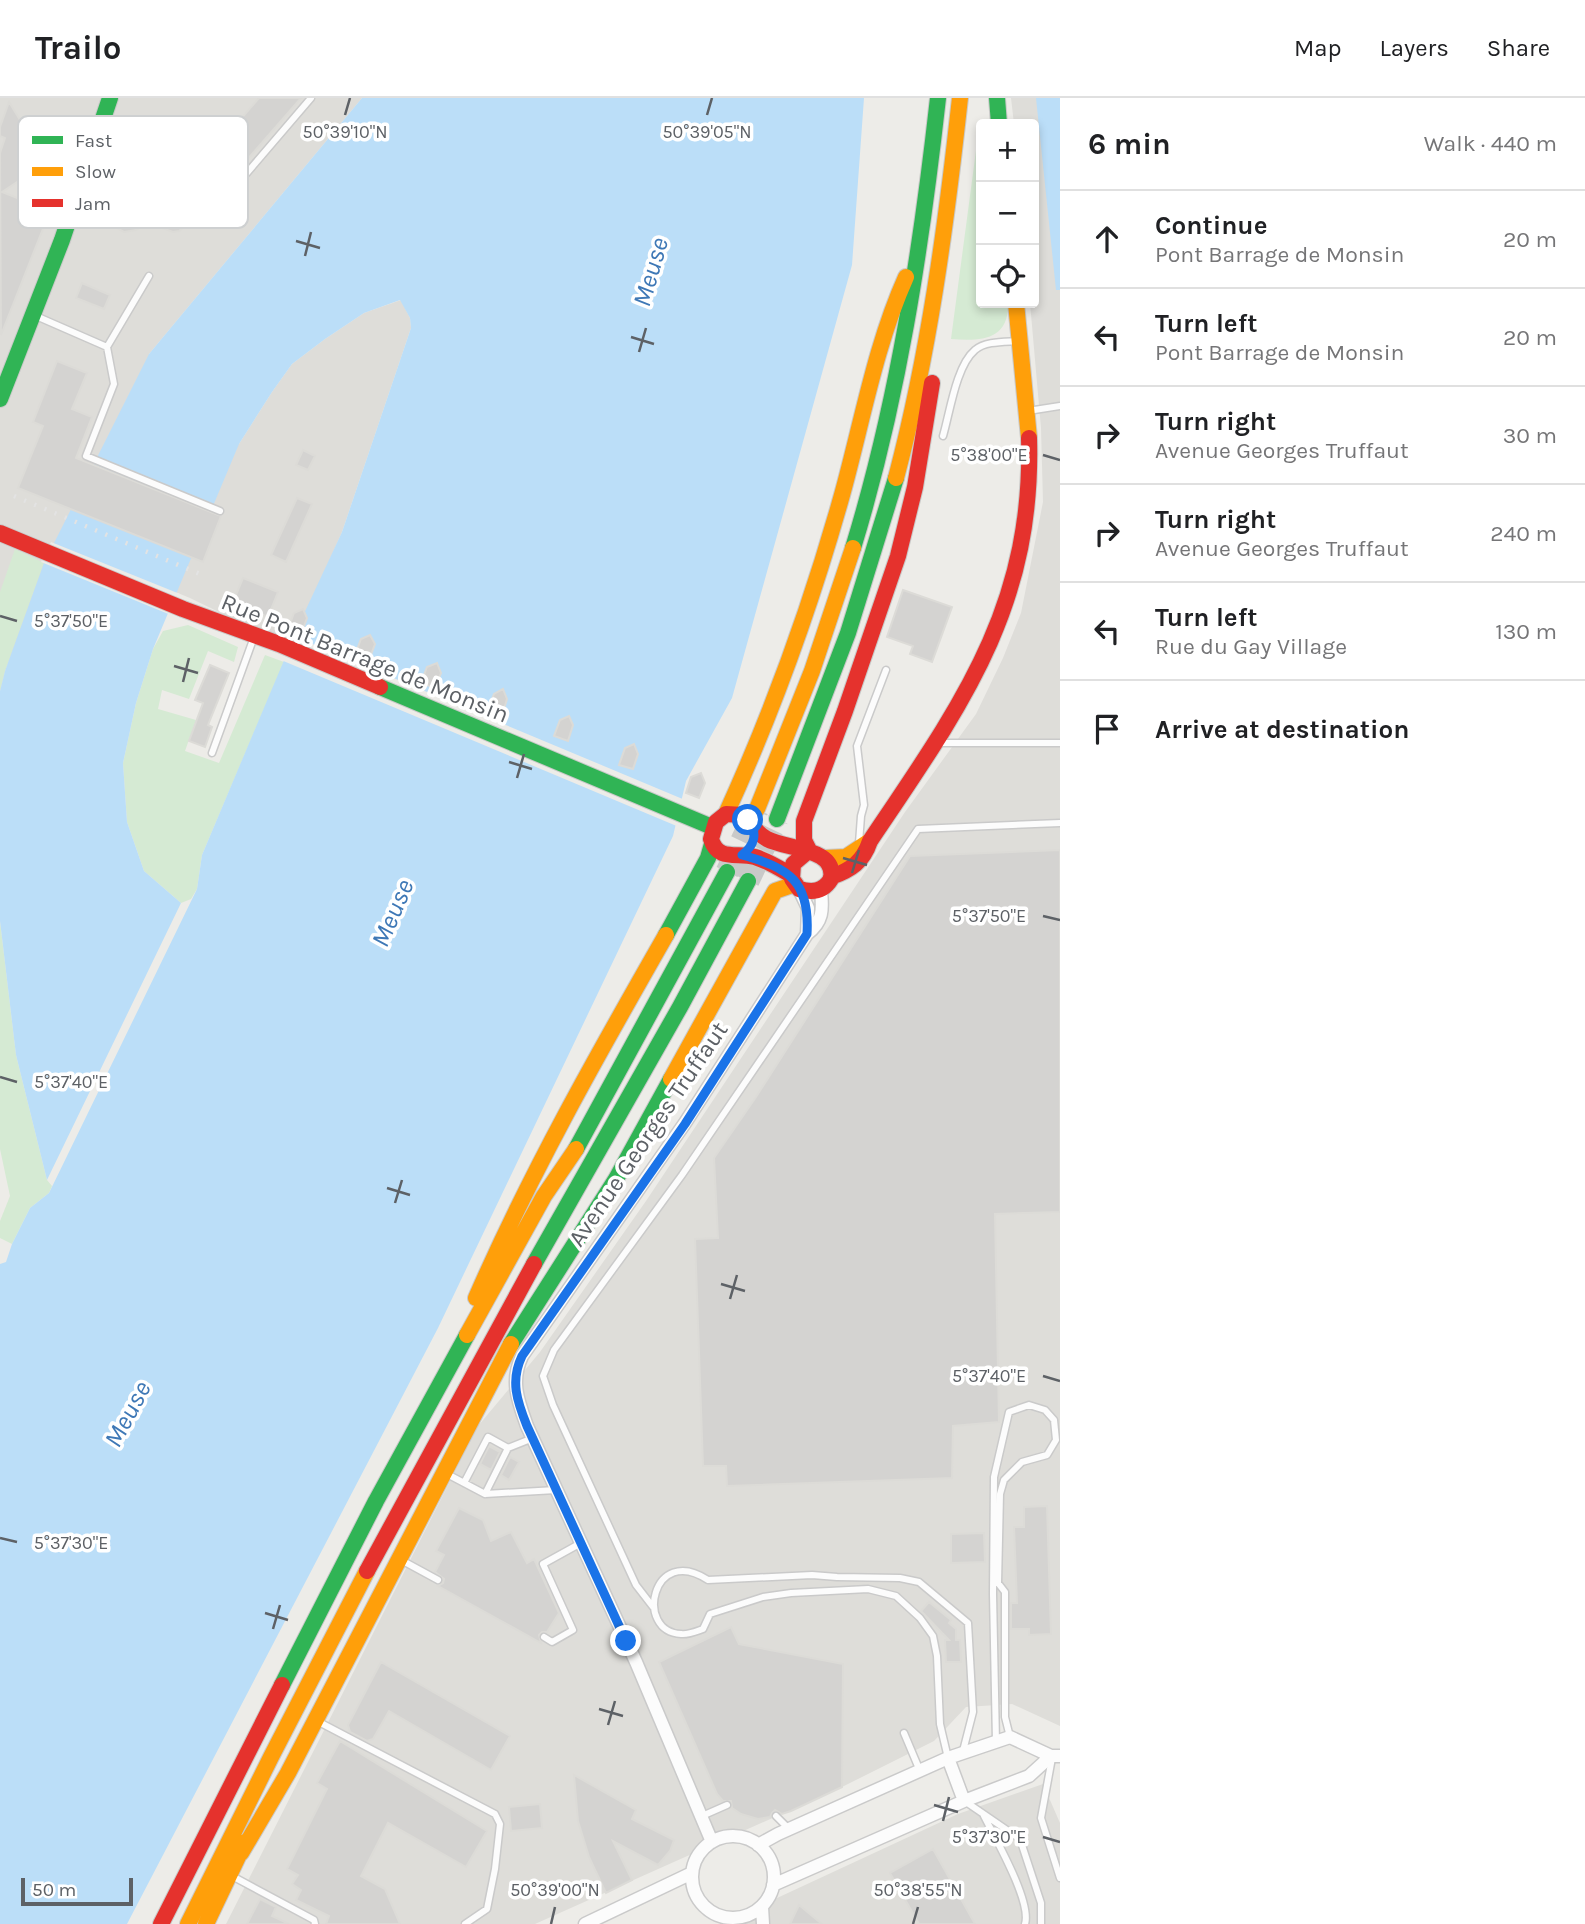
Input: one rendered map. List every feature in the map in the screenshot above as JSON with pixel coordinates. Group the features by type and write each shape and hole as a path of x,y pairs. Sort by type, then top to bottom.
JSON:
{"main road":[{"path":"104,116 110,98"},
{"path":"757,809 806,685 856,534 894,385 918,252 938,98"},
{"path":"777,818 805,751 863,590 905,440 928,332 960,98"},
{"path":"997,98 999,119"},
{"path":"0,399 65,228"},
{"path":"422,1416 435,1378 528,1182 692,889 708,858 716,820 726,814 754,753 812,590 841,498 892,308 918,252"},
{"path":"831,877 831,867 814,854 804,840 804,821 854,686 908,521 945,303 937,276"},
{"path":"726,814 743,816 754,830 775,842 814,854 846,857 865,845 967,695 996,636 1013,585 1020,560 1027,507 1027,412 1017,308"},
{"name":"Rue Pont Barrage de Monsin","path":"0,533 183,609 279,644 695,819 712,835"},
{"path":"742,855 753,844 754,830"},
{"path":"712,835 720,854 727,857 742,855 760,860 812,893 821,891 831,877 860,863 866,856 865,845"},
{"path":"795,883 793,864 797,858 814,854"},
{"path":"175,1924 358,1556 727,872"},
{"path":"188,1924 316,1666 403,1500 748,881"},
{"path":"241,1853 315,1720 501,1360 615,1179 775,891 795,883"},
{"path":"161,1924 342,1567 422,1416 538,1206 576,1149"},
{"path":"206,1924 241,1853 343,1616"}],"street":[{"path":"795,883 808,908 807,934"},
{"name":"Avenue Georges Truffaut","path":"533,1438 514,1387 517,1366 522,1356 685,1124 807,934 817,927 822,903 821,891"},
{"path":"533,1438 582,1543 712,1842"},
{"path":"758,1845 948,1758 1010,1737 1054,1757 1030,1776 964,1801 774,1885"},
{"path":"948,1758 964,1801"},
{"path":"736,1836 758,1845 771,1863 774,1885 762,1907 749,1916 727,1918 705,1907 697,1897 692,1873 695,1861 712,1842 736,1836"},
{"path":"585,1924 692,1873"},
{"path":"762,1907 763,1924"}],"lane":[{"path":"248,172 311,98"},
{"path":"149,276 107,347 114,384 86,456 220,511"},
{"path":"34,315 107,347"},
{"path":"943,436 964,366 976,348 999,342 1020,341"},
{"path":"1027,412 1060,406"},
{"path":"212,753 255,635"},
{"path":"865,845 861,816 864,805 857,746 886,670"},
{"path":"935,743 1060,743"},
{"path":"948,1758 940,1724 937,1656 933,1636 920,1618 896,1596 868,1589 791,1593 763,1597 710,1614 703,1629 680,1634 665,1628 636,1586 553,1405 543,1376 555,1350 682,1175 918,830 1060,823"},
{"path":"996,1742 994,1477 1009,1412 1029,1405 1045,1410 1054,1420 1056,1440 1047,1455 1022,1462 1004,1479 1000,1494 998,1583 1005,1592 1005,1717 1010,1737"},
{"path":"464,1483 488,1437 508,1448"},
{"path":"485,1494 508,1448 533,1438"},
{"path":"444,1473 485,1494 557,1489"},
{"path":"544,1637 552,1642 573,1630 543,1564 582,1543"},
{"path":"398,1558 438,1580"},
{"path":"653,1607 655,1589 668,1574 678,1570 696,1572 708,1580 812,1575 900,1578 919,1582 968,1623 973,1712 962,1753"},
{"path":"315,1720 495,1814 500,1825 487,1909 465,1924"},
{"path":"904,1733 920,1771"},
{"path":"1054,1757 1041,1818 1060,1878"},
{"path":"964,1801 1020,1839 1041,1903 1041,1924"},
{"path":"702,1816 727,1805"},
{"path":"983,1815 1006,1858 1022,1897 1027,1919 1025,1924"},
{"path":"776,1816 789,1829"},
{"path":"230,1875 313,1920 315,1924"}],"shaded area":[{"path":"0,98 362,98 149,354 239,444 292,364 325,339 364,313 401,300 410,318 411,328 342,532 291,647 190,598 55,543 5,671 0,691"},
{"path":"1011,98 1060,98 1060,1726 1012,1704 966,1707 934,1741 842,1787 535,1924 226,1924 478,1426 540,1352 646,1201 905,812 976,714 1003,658 1021,613 1043,502 1041,428 1030,308 1039,308 1039,119 1013,119"},
{"path":"1043,1784 1060,1823 1060,1924 721,1924 958,1814"}],"green space":[{"path":"976,151 976,308 1008,308 1007,316 1004,325 991,336 972,340 951,339"},
{"path":"15,549 44,563 0,691 0,592"},
{"path":"188,625 238,647 234,662 208,651 189,699 162,690 158,709 196,720 185,751 219,763 265,655 284,662 202,855 197,889 191,899 181,903 144,871 127,822 123,763 136,703 153,649 163,631"},
{"path":"0,921 16,1055 47,1180 52,1186 49,1193 30,1208 12,1244 0,1238 0,1221 10,1196 0,1149"}],"water":[{"name":"Meuse","path":"362,98 864,98 852,265 732,698 686,781 673,836 438,1328 127,1924 0,1924 0,1264 6,1262 30,1208 49,1193 197,889 202,855 301,620 342,532 411,328 410,318 400,300 364,313 325,339 292,364 272,392 239,444 153,649 136,703 123,763 127,822 144,871 181,903 47,1180 16,1055 0,921 0,691 44,563 149,354"},
{"path":"1036,98 1060,98 1060,290 1056,290"}],"pier":[{"path":"51,542 180,594 171,615 41,562"},
{"path":"291,635 685,800 679,827 281,660"}],"building":[{"path":"259,98 301,98 248,159 248,116 243,116"},
{"path":"9,102 18,117 18,181 2,192 18,198 18,228 43,228 1,335 0,153 5,138 0,136 0,127"},
{"path":"117,228 139,228 136,230 124,232"},
{"path":"162,228 183,228 173,232"},
{"path":"82,283 110,295 104,309 76,298"},
{"path":"57,361 87,373 72,409 92,417 76,458 221,516 203,562 18,488 43,426 33,422"},
{"path":"303,450 315,456 308,470 296,465"},
{"path":"297,498 312,504 286,562 271,555"},
{"path":"243,578 278,592 268,617 233,602"},
{"path":"903,590 952,607 932,662 910,654 913,646 887,637"},
{"path":"303,609 307,618 301,634 288,629 294,613"},
{"path":"370,635 375,644 369,660 355,655 361,639"},
{"path":"437,663 441,673 435,688 421,683 427,667"},
{"path":"210,665 229,673 208,725 212,727 205,747 189,741 203,703 195,700"},
{"path":"503,689 507,699 502,715 488,710 494,694"},
{"path":"569,716 573,725 568,741 554,736 560,720"},
{"path":"634,744 638,754 633,769 619,765 625,748"},
{"path":"701,773 705,783 699,798 686,793 691,777"},
{"path":"1060,850 1060,1212 995,1214 999,1422 953,1426 952,1478 727,1486 726,1466 703,1466 695,1239 718,1238 714,1158 910,856"},
{"path":"489,1446 500,1452 491,1470 480,1464"},
{"path":"510,1457 519,1462 509,1480 501,1475"},
{"path":"1047,1506 1051,1634 1029,1635 1029,1629 1011,1629 1011,1603 1017,1603 1014,1527 1024,1527 1024,1507"},
{"path":"459,1508 483,1520 491,1541 511,1532 527,1563 534,1559 559,1613 547,1632 539,1635 541,1643 438,1586 444,1579 435,1572 444,1555 436,1551"},
{"path":"984,1533 985,1562 951,1563 951,1534"},
{"path":"929,1602 951,1620 949,1623 956,1629 956,1640 960,1640 961,1662 946,1662 945,1640 949,1640 921,1611"},
{"path":"731,1627 739,1644 843,1664 842,1787 791,1811 782,1814 775,1810 770,1817 758,1819 741,1814 732,1808 731,1801 723,1801 717,1794 659,1662"},
{"path":"381,1662 510,1736 491,1770 389,1711 373,1739 367,1741 350,1732 348,1725"},
{"path":"340,1741 487,1831 466,1867 388,1823 361,1876 385,1889 400,1924 326,1924 329,1916 296,1900 301,1890 292,1884 298,1875 287,1869 327,1789 317,1783"},
{"path":"574,1775 636,1810 632,1819 674,1840 670,1851 658,1865 613,1841 632,1880 606,1893 589,1857 578,1821"},
{"path":"540,1804 542,1828 511,1831 509,1807"},
{"path":"933,1849 975,1924 919,1924 890,1873"},
{"path":"260,1899 276,1907 272,1916 289,1924 247,1924"},
{"path":"799,1905 822,1924 790,1924"}],"tunnel":[{"path":"727,872 757,809"},
{"path":"748,881 777,819"}],"railway":[{"path":"14,496 200,574"}],"traffic: fast":[{"path":"104,116 110,98"},
{"path":"853,548 883,437 906,325 938,98"},
{"path":"997,98 999,119"},
{"path":"0,399 66,228"},
{"path":"777,819 848,633 896,478"},
{"path":"380,687 712,827"},
{"path":"666,935 708,858 712,844"},
{"path":"576,1149 727,872"},
{"path":"534,1264 748,881"},
{"path":"511,1344 616,1179 671,1079"},
{"path":"282,1685 376,1501 467,1335"}],"traffic: slow":[{"path":"896,478 927,337 949,194 960,98"},
{"path":"726,814 775,697 818,576 842,495 877,357 906,277"},
{"path":"1016,308 1029,438"},
{"path":"757,809 812,671 853,548"},
{"path":"825,858 846,857 870,841"},
{"path":"671,1079 775,891 795,884"},
{"path":"476,1298 542,1159 666,935"},
{"path":"467,1335 544,1196 576,1149"},
{"path":"241,1853 288,1773 511,1344"},
{"path":"188,1924 367,1571"},
{"path":"206,1924 245,1842"}],"traffic: jam":[{"path":"810,852 804,840 804,821 898,556 915,487 932,383"},
{"path":"831,877 860,860 934,745 985,653 1005,605 1019,554 1027,499 1029,438"},
{"path":"0,533 380,687"},
{"path":"791,875 755,857 729,855 718,851 711,839 716,822 726,814 743,815 767,839 809,852 827,861 831,869 831,879 817,890 799,889 792,879 793,864 806,853"},
{"path":"367,1571 534,1264"},
{"path":"161,1924 282,1685"}],"route":[{"path":"626,1641 527,1426 516,1397 515,1377 522,1356 685,1124 807,934 808,908 791,875 760,860 742,855 753,844 754,830 748,820"}]}
